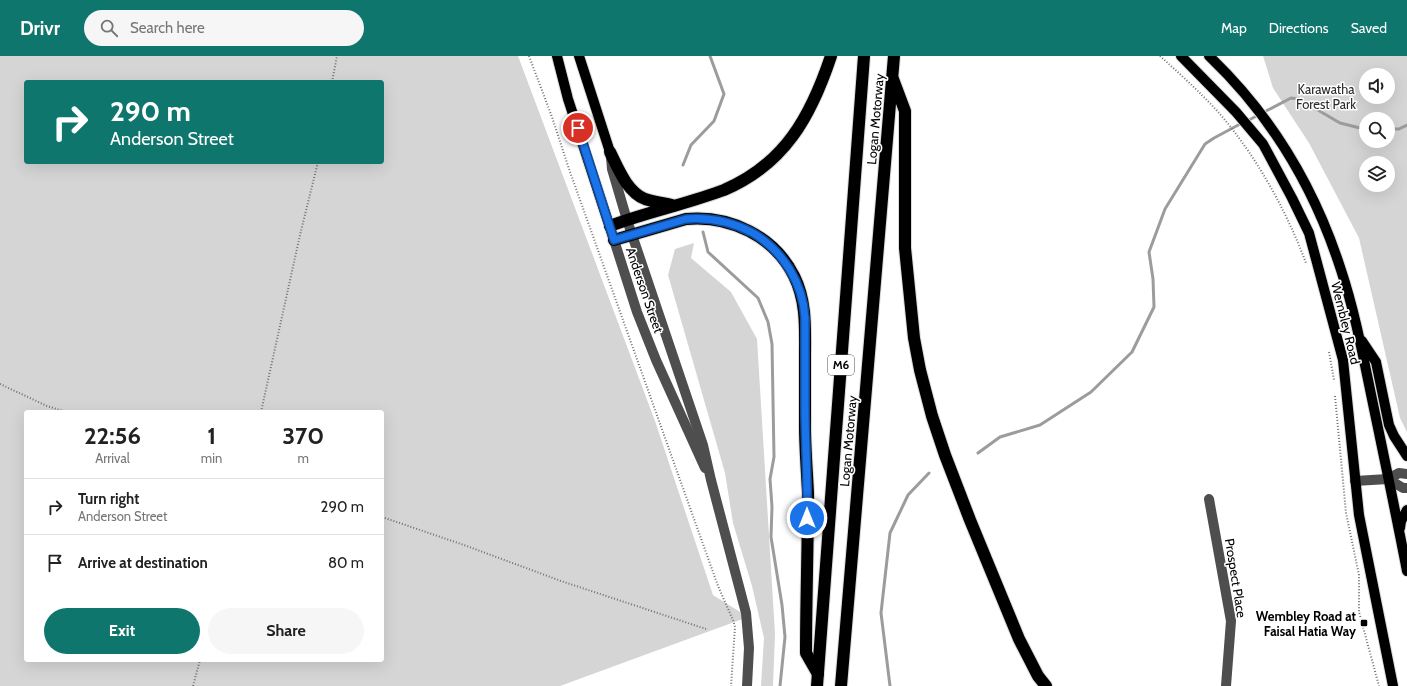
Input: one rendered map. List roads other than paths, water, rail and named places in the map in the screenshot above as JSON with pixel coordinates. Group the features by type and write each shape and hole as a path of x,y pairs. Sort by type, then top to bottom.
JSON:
{"highway":[{"path":"610,226 708,196 734,185 752,174 777,154 791,139 806,116 817,94 831,56"},
{"name":"Logan Motorway","path":"817,680 864,56"},
{"name":"Logan Motorway","path":"841,686 894,56"},
{"path":"893,79 906,111 905,248 914,338 920,370 932,416 970,520 1019,639 1038,676 1046,686"},
{"path":"610,152 620,172 638,195 656,202 675,205"},
{"path":"614,240 686,219 698,218 726,222 739,226 760,238 782,257 800,290 805,318 805,427 808,492 806,653 817,680"}],"main road":[{"name":"Anderson Street","path":"557,56 568,99 614,240"},
{"name":"Anderson Street","path":"579,56 610,152"},
{"name":"Wembley Road","path":"1181,56 1236,112 1263,144 1309,233 1343,360 1355,481 1361,523 1393,686"},
{"name":"Wembley Road","path":"1209,56 1254,105 1278,137 1300,173 1314,200 1333,244 1342,271 1358,334 1407,571"},
{"path":"1358,334 1376,362 1389,425 1407,456"},
{"path":"1399,532 1407,510"}],"street":[{"name":"Anderson Street","path":"610,152 612,169 627,220 704,445 711,480 746,612 749,648 747,686"},
{"name":"Anderson Street","path":"614,240 637,312 656,360 695,448 711,480"},
{"path":"1355,481 1388,479 1399,473 1407,474"},
{"path":"1388,479 1403,488 1407,488"},
{"name":"Prospect Place","path":"1209,499 1231,621 1226,686"}],"waterway":[{"path":"683,165 691,145 714,121 724,94 710,56"},
{"path":"1247,121 1291,98 1299,99 1340,123 1359,128"},
{"path":"978,453 1000,437 1040,425 1091,392 1132,352 1154,307 1153,279 1149,252 1165,209 1205,144 1242,123"},
{"path":"1395,129 1399,129 1407,125"},
{"path":"703,232 708,252 758,298 768,322 772,344 774,457 770,479 772,507 771,537 782,605 785,637 780,686"},
{"path":"890,686 881,613 890,533 908,495 929,473"}],"place":[{"name":"Wembley Road at Faisal Hatia Way","path":"1364,623"}],"park label":[{"name":"Karawatha Forest Park","path":"1326,96"}]}
